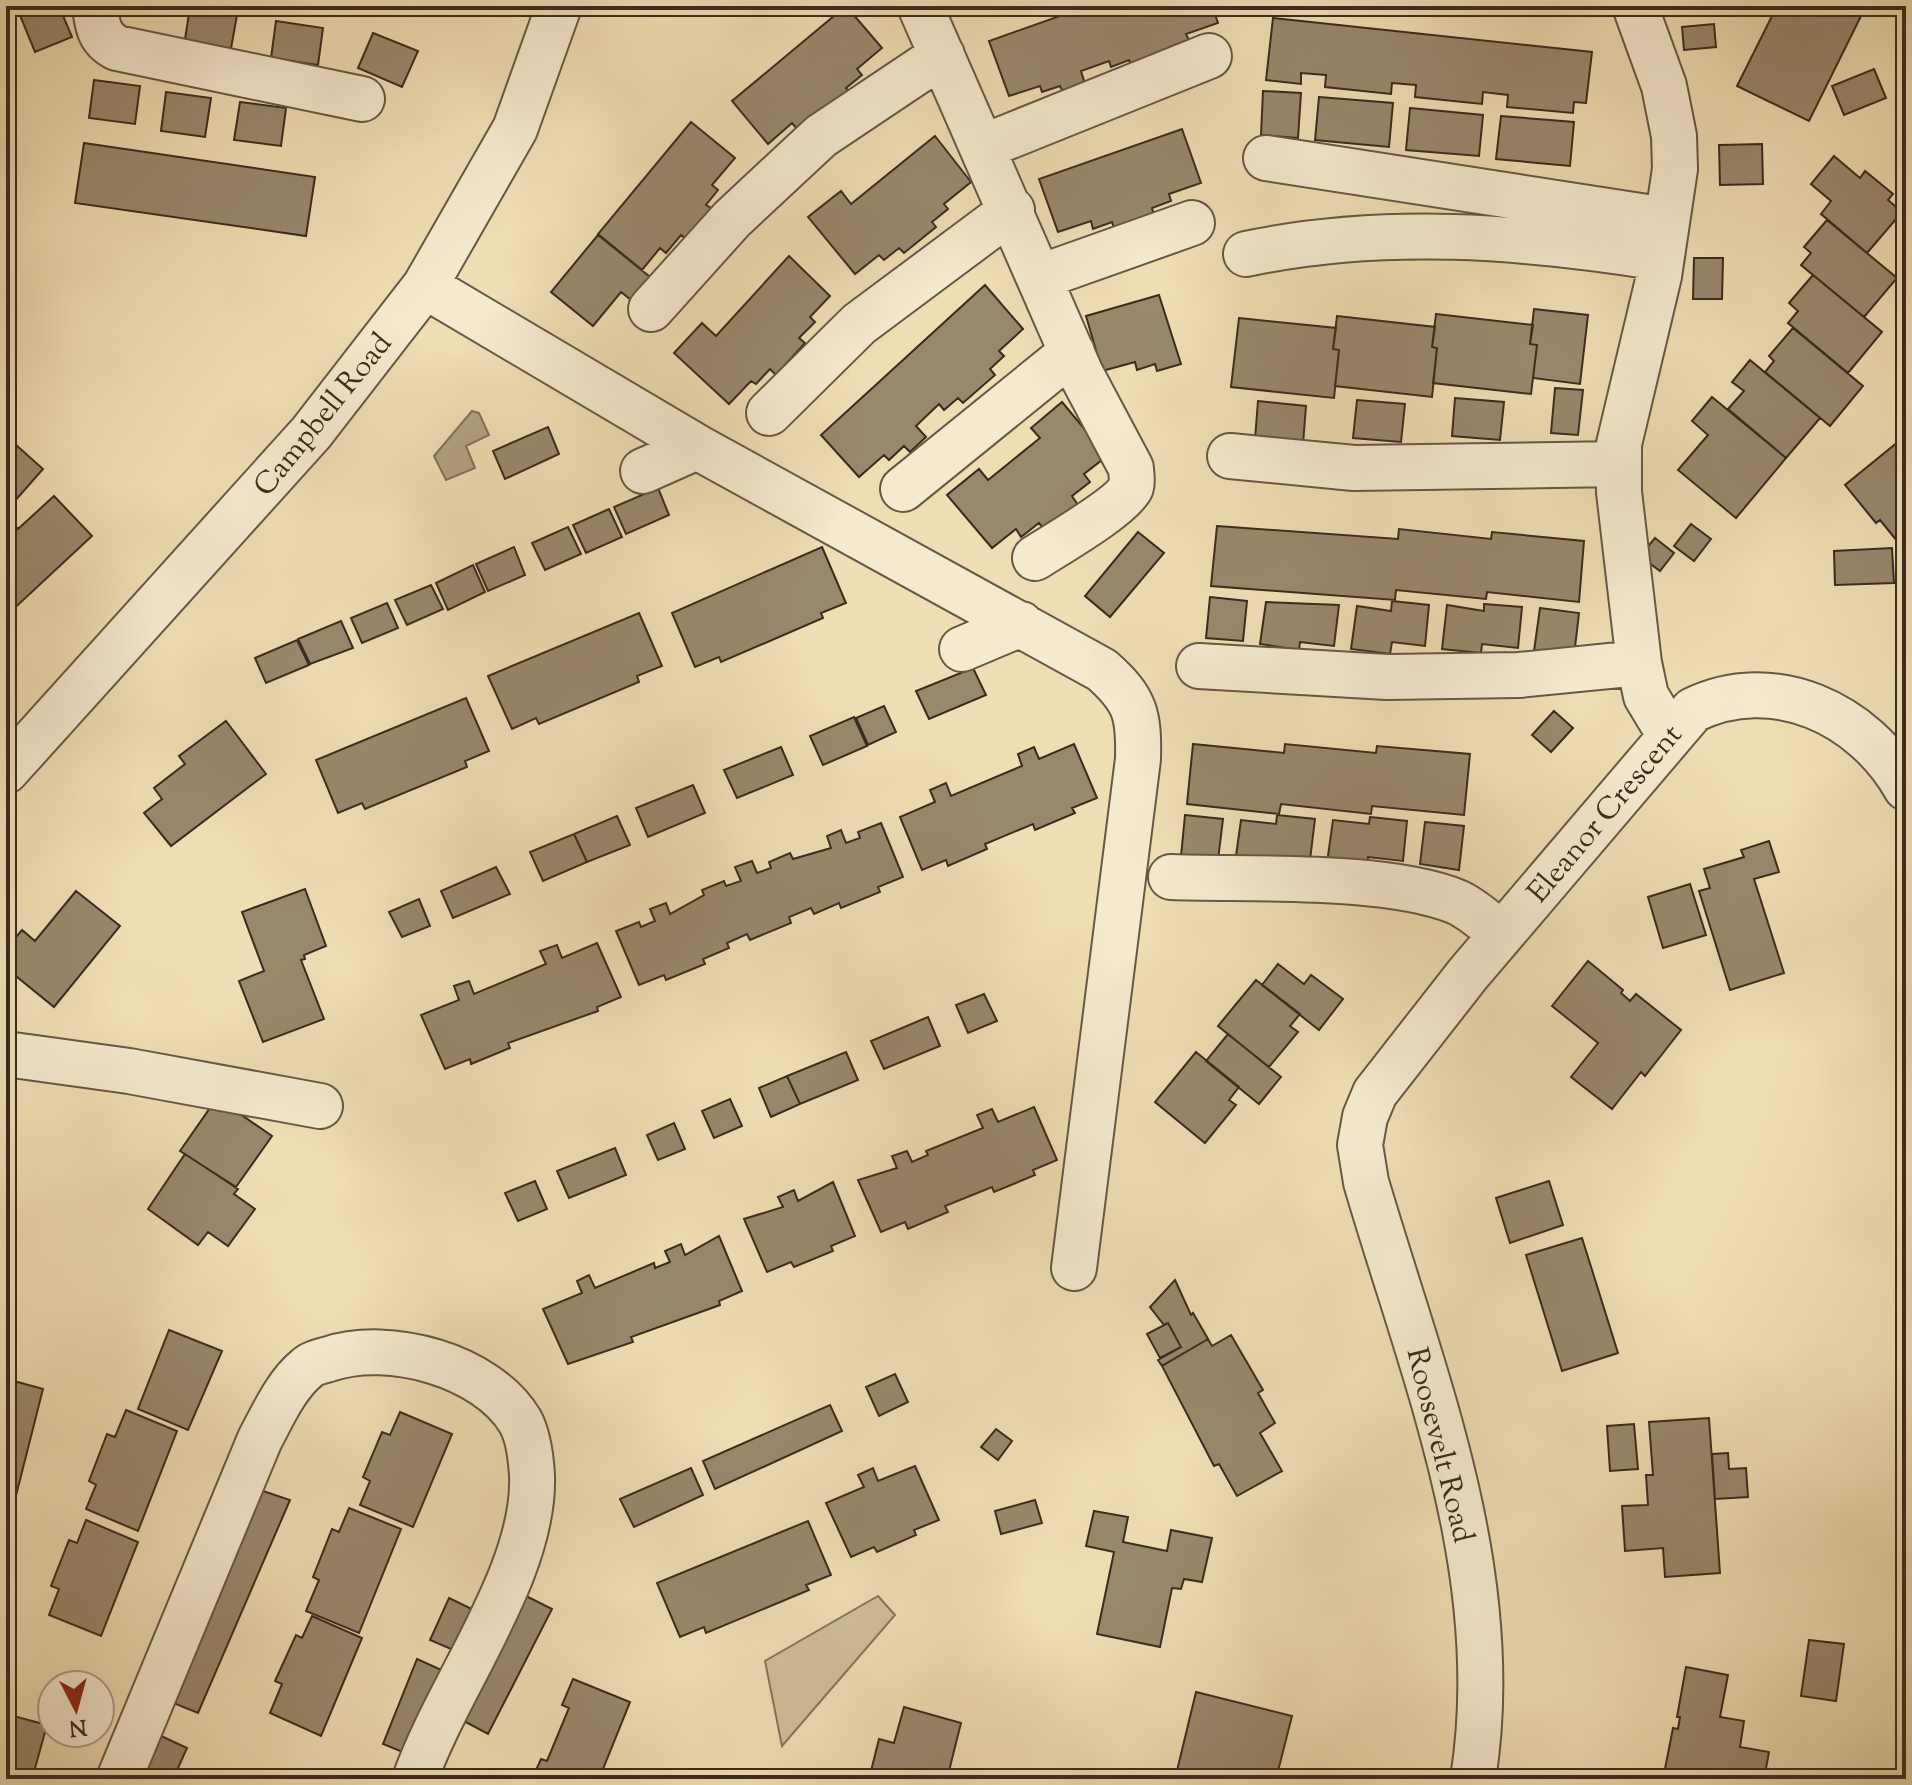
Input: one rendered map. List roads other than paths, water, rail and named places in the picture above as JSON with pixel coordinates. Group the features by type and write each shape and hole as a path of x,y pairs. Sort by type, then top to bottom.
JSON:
{"street":[{"path":"95,6 97,24 105,41 117,48 362,99"},
{"name":"Campbell Road","path":"6,771 311,433 425,286 515,129 559,6"},
{"path":"920,6 1072,352 1127,455 1132,484 1103,514 1035,558"},
{"path":"1635,6 1664,86 1674,136 1675,169 1664,239 1619,444 1619,464 1622,525 1639,663 1646,696 1669,734"},
{"path":"651,309 732,219 821,136 942,55"},
{"path":"983,147 1209,56"},
{"path":"1266,158 1664,239"},
{"path":"769,413 859,324 1012,210"},
{"path":"1040,277 1192,223"},
{"path":"1246,254 1325,242 1452,236 1565,242 1664,239"},
{"path":"425,286 697,447 1102,670 1129,695 1135,711 1138,759 1100,935 1074,1268"},
{"path":"903,489 1072,352"},
{"path":"643,471 697,447"},
{"path":"1230,456 1354,468 1619,464"},
{"path":"962,649 1021,624"},
{"path":"1199,666 1387,677 1519,675 1639,663"},
{"name":"Eleanor Crescent","path":"1365,1117 1375,1093 1502,934 1669,734 1693,710 1720,697 1737,694 1775,696 1808,703 1833,713 1856,730 1886,759 1906,788"},
{"path":"1171,877 1369,885 1413,891 1459,903 1502,934"},
{"path":"6,1054 129,1071 320,1106"},
{"name":"Roosevelt Road","path":"1365,1117 1360,1145 1366,1182 1447,1443 1468,1540 1481,1649 1480,1736 1473,1779"},
{"path":"119,1779 260,1439 284,1396 308,1366 349,1352 386,1350 426,1359 465,1376 497,1397 521,1422 532,1477 529,1525 516,1567 428,1740 415,1779"}]}
